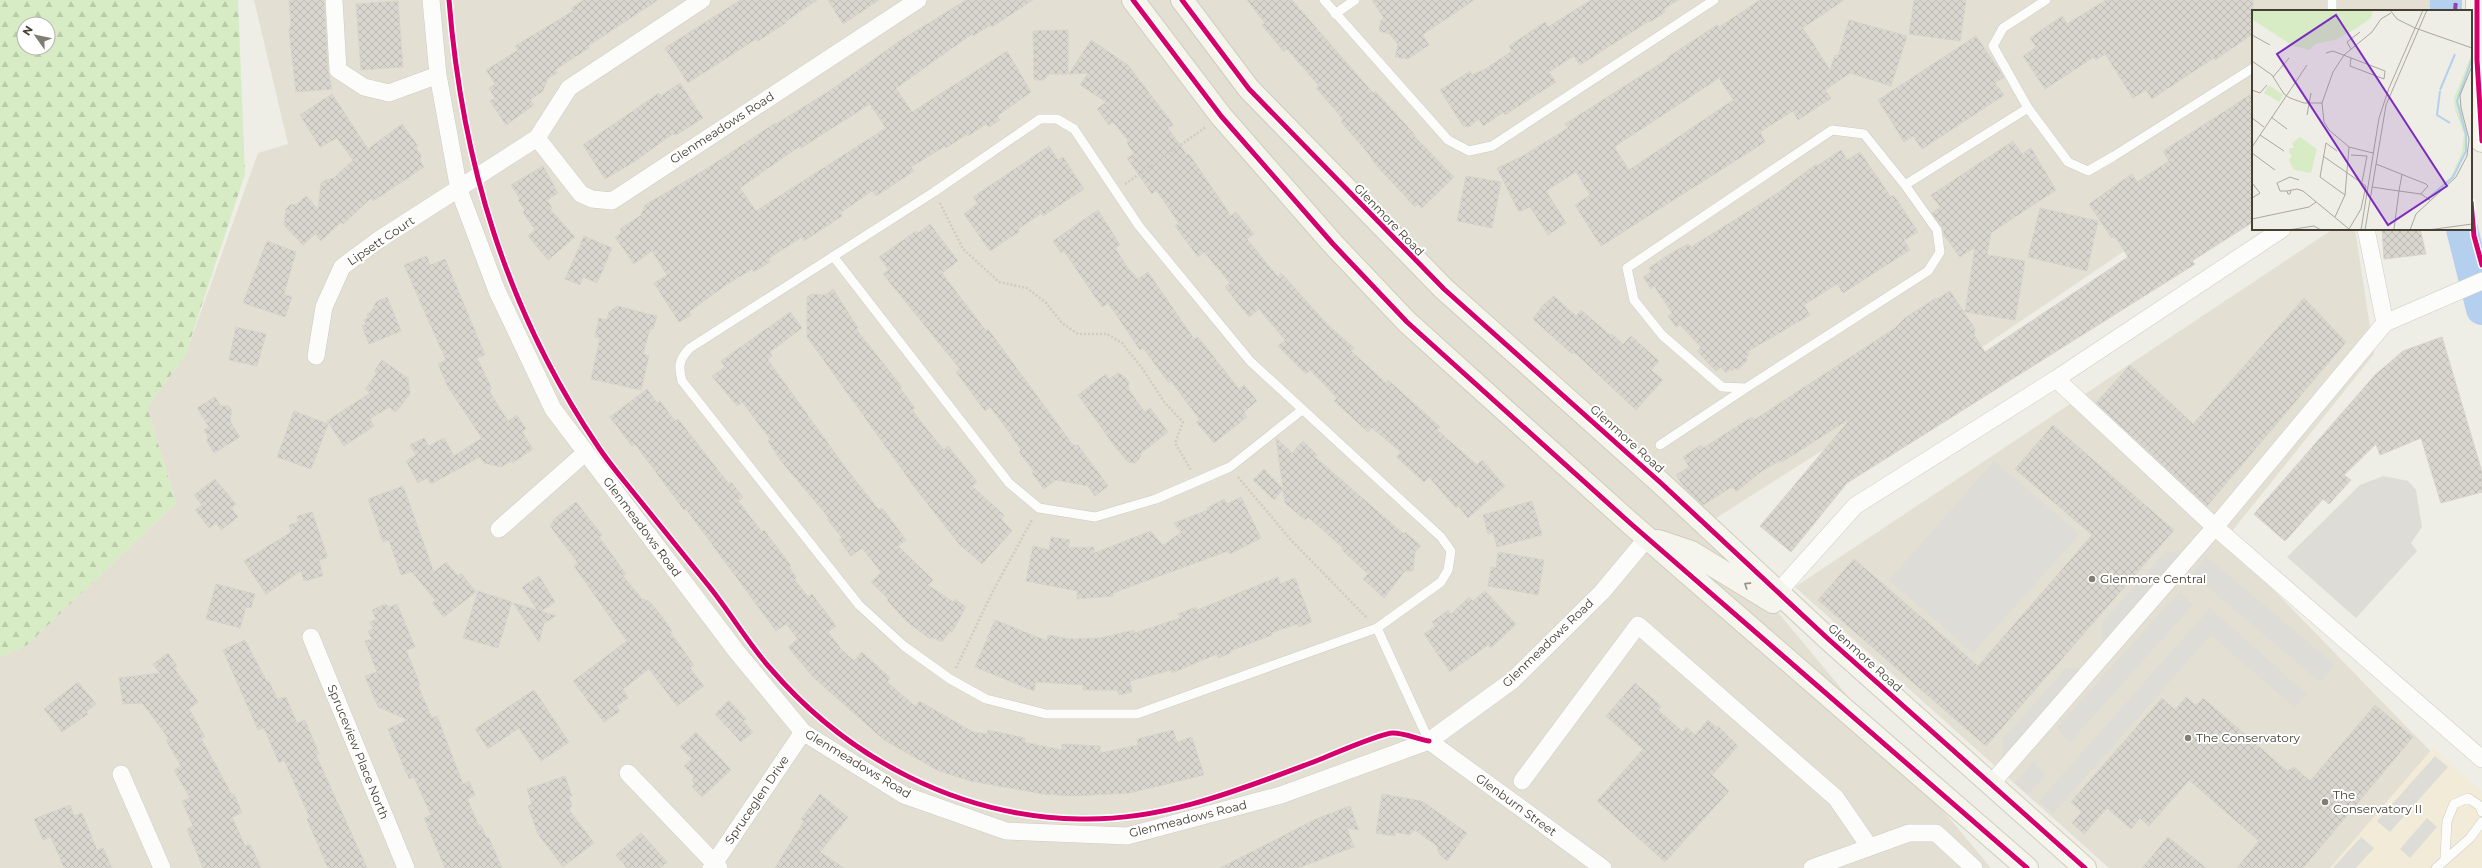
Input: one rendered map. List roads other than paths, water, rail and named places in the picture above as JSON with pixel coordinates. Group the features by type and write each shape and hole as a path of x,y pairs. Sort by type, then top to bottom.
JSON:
{"main road":[{"path":"1134,0 1221,116 1333,244 1407,322 1648,537 2028,868"},
{"name":"Glenmore Road","path":"1182,0 1249,89 1438,284 1662,484 1826,637 2085,868"},
{"path":"2477,0 2474,60 2482,142"},
{"path":"1648,537 1691,552 1742,582 1826,637"}],"street":[{"path":"334,0 338,70 364,86 389,93 438,75"},
{"name":"Glenmeadows Road","path":"431,0 438,75 459,190 497,291 553,409 737,652 803,732 904,795 1006,832 1126,836 1280,795 1429,741 1513,680 1602,592 1648,537"},
{"path":"459,190 478,175 537,138 569,88 702,0"},
{"name":"Glenmeadows Road","path":"537,138 581,194 592,199 612,200 918,0"},
{"name":"Lipsett Court","path":"316,356 324,307 342,267 377,241 459,190"},
{"path":"1778,592 1855,506 2056,380 2281,230"},
{"path":"2366,230 2384,323"},
{"path":"1991,784 2215,527 2384,323 2482,281"},
{"path":"2056,380 2215,527 2482,759"},
{"path":"499,529 585,452"},
{"path":"1522,781 1638,625 1836,798 1869,846"},
{"name":"Spruceview Place North","path":"311,637 406,868"},
{"name":"Spruceglen Drive","path":"714,867 803,732"},
{"name":"Glenburn Street","path":"1429,741 1603,868"},
{"path":"628,773 714,867"},
{"path":"120,774 162,868"},
{"path":"1812,868 1885,840 1909,833 1936,833 1974,868"}],"lane":[{"path":"1324,0 1448,140 1469,151 1492,146 1714,0"},
{"path":"1335,14 1356,0"},
{"path":"2046,0 2003,28 1993,46 2028,108 2068,162 2088,170 2114,156 2252,69"},
{"path":"1905,185 2028,108"},
{"path":"1057,119 1074,129 1139,226 1250,361 1302,410 1441,537 1451,551 1448,570 1442,582 1377,628 1136,714 1046,714 986,699 950,680 904,646 859,605 682,381 679,369 681,357 690,348 934,192 1040,120 1057,119"},
{"path":"1660,445 1928,271 1940,252 1937,230 1905,185 1864,134 1832,130 1627,268 1634,300 1662,335 1722,387 1746,388"},
{"path":"833,256 1009,483 1039,508 1095,517 1156,500 1197,480 1230,467 1302,410"},
{"path":"1377,628 1429,741"},
{"path":"2445,857 2447,822 2454,804 2468,798 2480,806 2482,812"},
{"path":"2436,868 2445,857 2470,838 2482,822"}],"waterway":[{"path":"2446,0 2446,10"},
{"path":"2462,230 2482,309"}],"place":[{"name":"Glenmore Central","path":"2092,579"},
{"name":"The Conservatory","path":"2188,738"},
{"name":"The Conservatory II","path":"2325,802"}]}
